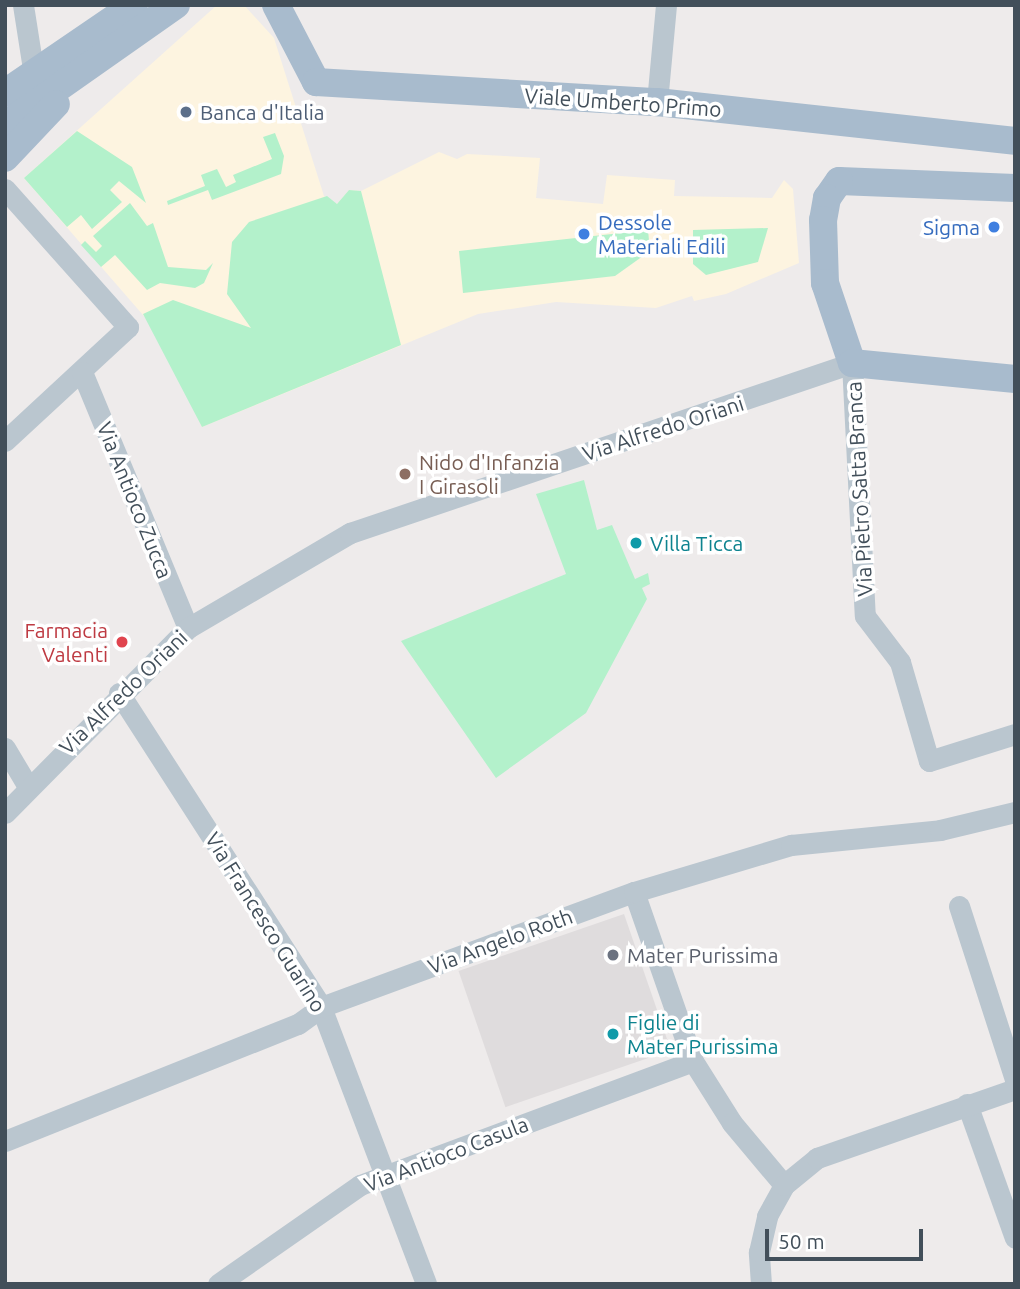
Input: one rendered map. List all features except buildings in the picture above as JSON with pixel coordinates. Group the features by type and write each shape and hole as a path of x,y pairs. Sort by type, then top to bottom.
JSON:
{"main road":[{"path":"5,93 134,5"},
{"path":"5,125 84,74 176,5"},
{"name":"Viale Umberto Primo","path":"276,5 316,82 657,102 1015,141"},
{"path":"5,158 84,74"},
{"path":"1015,188 839,181 827,198 823,220 825,283 852,363 1015,379"}],"street":[{"path":"23,5 34,75"},
{"path":"657,102 666,5"},
{"path":"5,189 128,327 5,441"},
{"name":"Via Alfredo Oriani","path":"5,813 27,785 188,628 350,533 852,363"},
{"name":"Via Pietro Satta Branca","path":"852,363 865,616 900,662 929,761 1015,734"},
{"name":"Via Antioco Zucca","path":"82,372 188,628"},
{"name":"Via Francesco Guarino","path":"119,694 321,1007 388,1177 426,1284"},
{"path":"5,748 27,785"},
{"name":"Via Angelo Roth","path":"5,1141 298,1024 321,1007 634,892 791,845 940,830 1015,812"},
{"path":"634,892 693,1060 732,1123 784,1185"},
{"path":"959,906 1015,1079"},
{"name":"Via Antioco Casula","path":"218,1284 360,1185 388,1177 693,1060"},
{"path":"761,1284 759,1252 766,1216 784,1185 817,1158 855,1140 1015,1089"},
{"path":"967,1104 1015,1238"}],"shaded area":[{"path":"217,5 244,5 274,38 324,196 337,204 349,190 361,191 439,152 457,159 467,154 540,158 536,198 603,204 607,175 675,180 674,196 772,198 784,180 793,189 799,263 726,294 694,301 692,296 656,308 556,302 478,314 202,427 156,330 24,178"},
{"path":"624,914 671,1050 505,1107 459,971"}],"green space":[{"path":"77,131 132,167 146,203 119,181 110,190 122,202 92,229 81,215 67,227 24,178"},
{"path":"275,133 284,156 281,174 212,200 208,190 168,205 167,201 205,186 201,175 217,169 226,187 236,182 233,175 272,159 263,137"},
{"path":"349,190 361,191 401,345 202,427 143,314 173,300 251,328 227,294 232,242 249,222 327,196 337,204"},
{"path":"130,203 147,226 153,223 168,267 206,270 213,263 204,283 195,288 160,283 147,290 115,255 101,267 81,245 85,241 96,252 102,246 93,236"},
{"path":"768,228 758,262 706,275 693,264 693,230"},
{"path":"648,230 650,251 615,276 463,293 459,251"},
{"path":"584,480 597,530 612,525 635,579 648,573 650,584 642,588 647,599 586,713 496,778 401,641 566,574 536,494"}],"place":[{"name":"Banca d'Italia","path":"186,112"},
{"name":"Sigma","path":"994,227"},
{"name":"Dessole Materiali Edili","path":"584,234"},
{"name":"Nido d'Infanzia I Girasoli","path":"405,474"},
{"name":"Villa Ticca","path":"636,543"},
{"name":"Farmacia Valenti","path":"122,642"},
{"name":"Mater Purissima","path":"613,955"},
{"name":"Figlie di Mater Purissima","path":"613,1034"}]}
